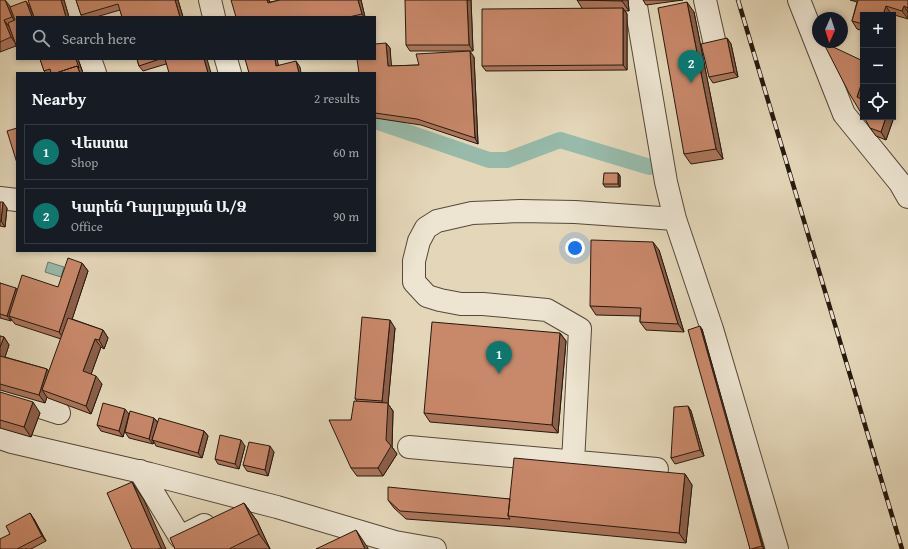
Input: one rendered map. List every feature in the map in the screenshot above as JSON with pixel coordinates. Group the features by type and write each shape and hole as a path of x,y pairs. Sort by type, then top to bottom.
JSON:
{"street":[{"path":"70,0 76,16"},
{"path":"210,0 214,16"},
{"path":"635,0 666,182 675,219 712,329 777,549"},
{"path":"705,0 714,40"},
{"path":"799,0 844,114 900,183 908,197"},
{"path":"90,60 95,72"},
{"path":"226,60 230,72"},
{"path":"0,198 16,200"},
{"path":"573,462 580,329 547,310 483,304 461,304 427,296 414,282 414,261 420,242 426,228 436,220 472,213 520,211 575,212 675,219"},
{"path":"0,394 60,413"},
{"path":"0,438 140,471 254,501 396,545 435,549"},
{"path":"409,447 658,469"},
{"path":"140,471 180,537 254,501"}],"shaded area":[{"path":"48,262 64,267 61,277 45,272"}],"building":[{"path":"0,0 5,0 12,17 4,20 11,37 0,42"},
{"path":"28,0 61,0 66,16 34,16"},
{"path":"76,0 175,0 180,16 122,16 118,4 81,15"},
{"path":"231,0 267,0 268,3 280,0 358,0 362,14 353,16 236,16"},
{"path":"405,0 467,0 469,45 406,45"},
{"path":"577,0 622,0 622,1"},
{"path":"858,0 908,0 908,8 904,6 902,11 886,6 884,12 860,12 860,23 852,21"},
{"path":"26,1 32,16 16,16 16,45 8,23 15,20 10,7"},
{"path":"687,2 716,149 684,154 658,8"},
{"path":"623,8 623,65 482,66 482,9"},
{"path":"727,38 734,72 709,77 701,44"},
{"path":"386,43 388,66 419,65 416,54 470,51 475,138 417,119 376,113 376,72 359,72 357,60 376,60 376,44"},
{"path":"826,48 835,48 860,60 860,88 857,97 860,98 860,111"},
{"path":"40,60 76,60 79,68 77,66 59,72 51,72 50,69 44,71"},
{"path":"137,60 157,60 139,66"},
{"path":"165,60 204,60 208,72 169,72"},
{"path":"245,60 275,60 276,66 296,61 299,72 249,72"},
{"path":"77,66 80,72 59,72"},
{"path":"866,120 885,120 881,132 870,128"},
{"path":"16,128 16,160 7,131"},
{"path":"604,173 618,173 618,184 603,184"},
{"path":"0,202 3,202 1,221 0,221"},
{"path":"591,240 653,242 678,324 640,322 641,308 590,306"},
{"path":"68,258 82,263 59,332 9,316 22,275 58,287"},
{"path":"0,283 16,288 7,316 0,314"},
{"path":"362,317 390,320 382,401 355,399"},
{"path":"68,318 103,330 99,340 95,339 83,371 96,376 86,406 42,390"},
{"path":"432,322 560,333 552,425 424,413"},
{"path":"700,326 762,546 751,549 688,330"},
{"path":"0,336 4,337 0,347"},
{"path":"0,356 47,369 39,395 0,384"},
{"path":"0,392 33,402 24,427 0,420"},
{"path":"354,401 388,403 386,440 391,446 378,468 351,468 329,420 351,420"},
{"path":"103,403 125,409 119,431 97,425"},
{"path":"688,406 700,450 671,458 674,407"},
{"path":"130,411 154,418 149,439 125,432"},
{"path":"159,418 204,431 198,453 152,440"},
{"path":"220,435 241,440 235,464 215,459"},
{"path":"249,442 270,446 265,470 243,465"},
{"path":"514,458 685,474 679,533 508,516"},
{"path":"132,482 161,548 132,549 107,493"},
{"path":"388,487 510,499 508,516 510,519 400,511 388,500"},
{"path":"244,503 259,534 229,549 175,549 170,538"},
{"path":"30,513 42,536 17,549 0,549 0,539 10,534 6,526"},
{"path":"356,530 365,549 316,549"}],"waterway":[{"path":"376,121 489,160 507,160 560,140 650,167"}],"railway":[{"path":"738,0 902,549"}],"place":[{"name":"Կարեն Դալլաքյան Ա/Ձ","path":"691,83"},
{"name":"Վեստա","path":"499,374"}]}
